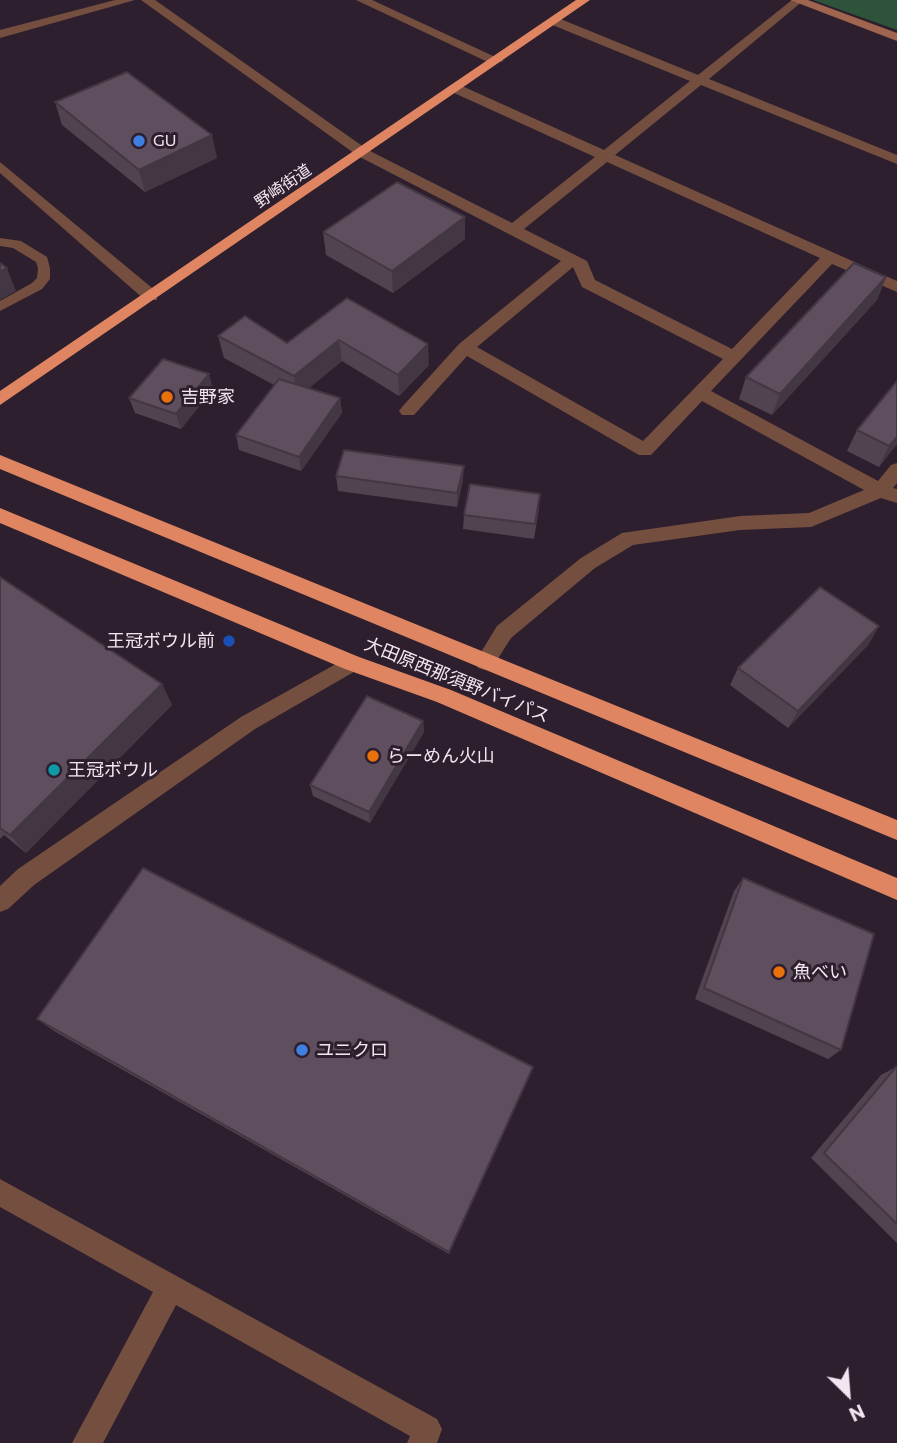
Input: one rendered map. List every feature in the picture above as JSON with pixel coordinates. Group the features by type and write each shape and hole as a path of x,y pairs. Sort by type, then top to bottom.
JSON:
{"highway":[{"name":"野崎街道","path":"0,398 584,0"},
{"name":"大田原西那須野バイパス","path":"0,462 897,830"},
{"name":"大田原西那須野バイパス","path":"0,515 352,663 443,696 897,889"}],"street":[{"path":"73,0 84,12"},
{"path":"0,34 129,0"},
{"path":"147,0 363,153 582,265 588,283 733,357"},
{"path":"362,0 497,61"},
{"path":"513,230 797,0 897,37"},
{"path":"554,21 897,159"},
{"path":"457,89 897,287"},
{"path":"0,166 151,296"},
{"path":"465,348 645,450 830,257"},
{"path":"408,411 465,348 572,260"},
{"path":"699,392 889,494"},
{"path":"889,494 897,470"},
{"path":"485,662 504,632 588,563 629,538 690,528 811,520 889,494"},
{"path":"0,901 26,877 140,796 248,723 352,663"},
{"path":"0,1192 427,1429 422,1443"},
{"path":"87,1443 171,1287"}],"lane":[{"path":"0,242 16,244 42,260 44,268 43,279 37,286 0,307"}],"green space":[{"path":"813,0 897,0 897,30"}],"building":[{"path":"127,72 212,135 139,170 55,102"},
{"path":"397,182 465,217 392,271 323,232"},
{"path":"0,263 7,268 0,272"},
{"path":"854,263 886,277 780,394 746,377"},
{"path":"347,298 428,344 398,375 339,340 294,376 218,336 245,316 287,343"},
{"path":"163,359 209,374 176,414 129,398"},
{"path":"279,379 340,398 299,457 236,435"},
{"path":"897,381 897,437 889,446 857,430"},
{"path":"344,450 464,466 457,493 336,476"},
{"path":"470,484 540,494 535,524 464,515"},
{"name":"王冠ボウル","path":"0,577 162,684 10,835 0,828"},
{"path":"820,587 879,626 798,711 738,668"},
{"path":"367,696 423,721 369,812 310,785"},
{"path":"143,868 533,1067 449,1252 37,1019"},
{"name":"魚べい","path":"743,878 874,934 841,1050 704,988"},
{"path":"897,1068 897,1224 824,1153"}],"place":[{"name":"GU","path":"139,141"},
{"name":"吉野家","path":"167,397"},
{"name":"王冠ボウル前","path":"229,641"},
{"name":"らーめん火山","path":"373,756"},
{"name":"王冠ボウル","path":"54,770"},
{"name":"魚べい","path":"779,972"},
{"name":"ユニクロ","path":"302,1050"}]}
